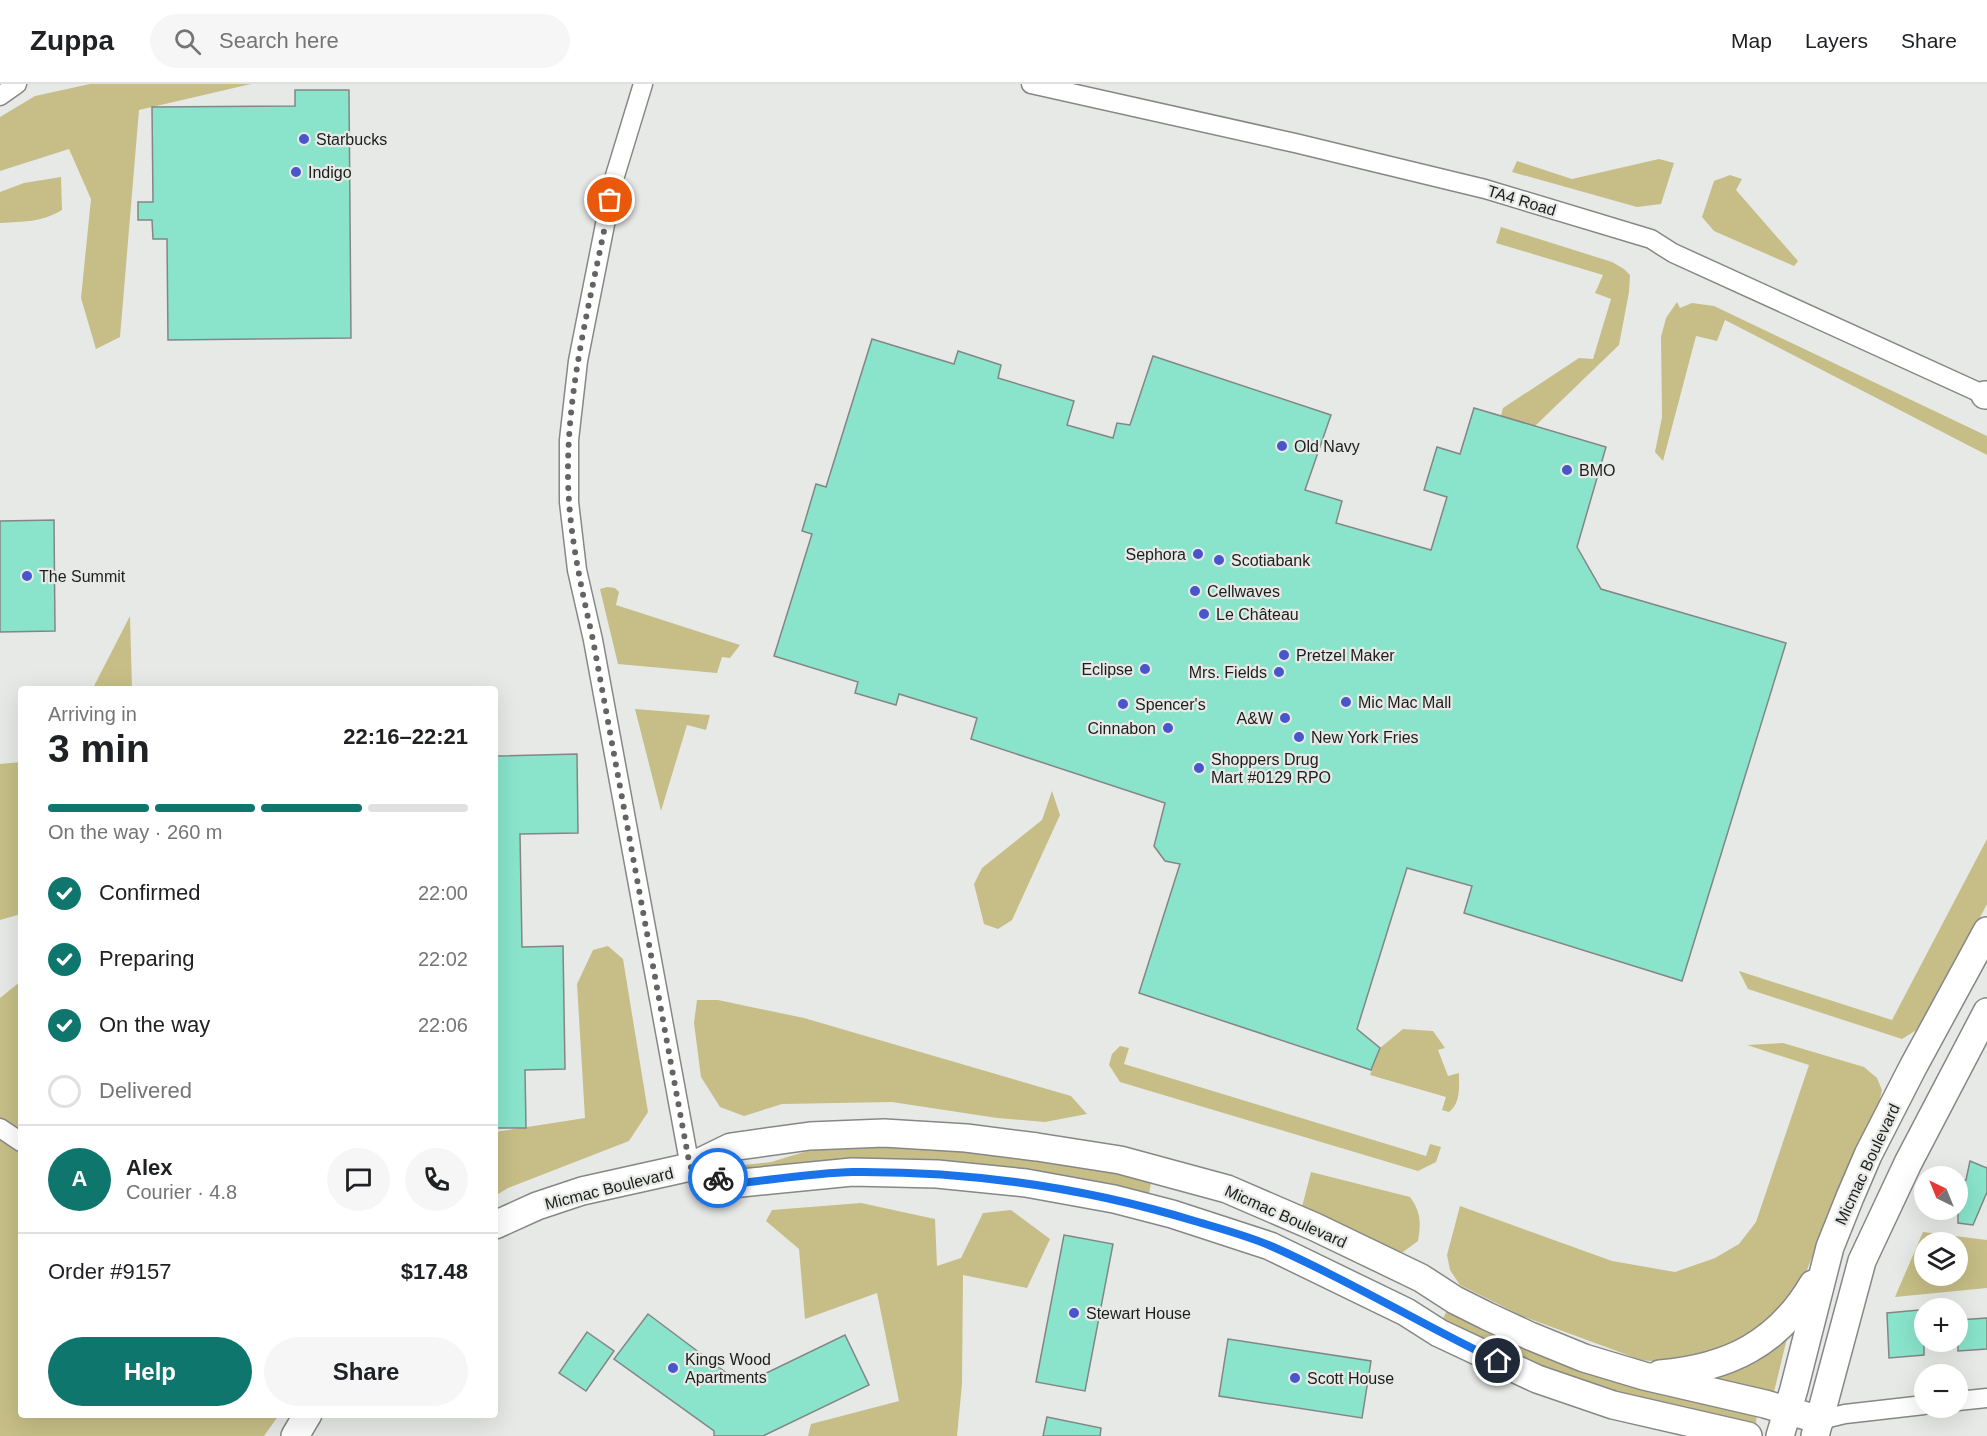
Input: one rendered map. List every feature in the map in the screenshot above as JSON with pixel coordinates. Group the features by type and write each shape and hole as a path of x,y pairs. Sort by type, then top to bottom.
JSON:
{"street":[{"path":"0,96 17,84"},
{"path":"643,84 614,179 578,361 569,440 569,502 577,570 593,640 690,1167"},
{"name":"TA4 Road","path":"1031,84 1476,186 1651,239 1673,253 1986,395"},
{"name":"Micmac Boulevard","path":"1783,1428 1830,1247 1873,1145 1987,931"},
{"path":"1818,1428 1862,1261 1908,1163 1987,1012"},
{"path":"0,1128 18,1140"},
{"name":"Micmac Boulevard","path":"498,1224 537,1206 582,1191 690,1167 731,1147 810,1136 884,1133 966,1138 1037,1146 1120,1160 1227,1189 1315,1227 1421,1278 1455,1300 1530,1336 1584,1358 1644,1376 1765,1404 1783,1428"},
{"name":"Micmac Boulevard","path":"690,1167 731,1184 852,1172 937,1174 1026,1183 1114,1199 1172,1214 1270,1246 1406,1312 1439,1333 1538,1379 1613,1406 1748,1436"},
{"path":"1644,1376 1687,1372 1716,1365 1772,1334 1795,1313 1813,1285 1830,1247"},
{"path":"1968,1400 1987,1398"},
{"path":"1818,1428 1845,1414 1914,1406"},
{"path":"295,1436 306,1418"},
{"name":"Micmac Boulevard","path":"1783,1428 1818,1428"}],"shaded area":[{"path":"90,84 251,84 139,110 120,337 96,349 81,298 91,199 69,149 0,171 0,117 35,96"},
{"path":"1659,159 1674,163 1661,204 1637,207 1512,172 1517,161 1572,179"},
{"path":"1730,175 1742,179 1736,190 1798,261 1794,266 1714,231 1702,217 1714,181"},
{"path":"61,177 62,210 39,219 0,223 0,192 24,183"},
{"path":"1501,227 1612,262 1630,275 1619,345 1535,426 1501,416 1503,408 1579,358 1593,359 1611,299 1595,293 1603,275 1496,243"},
{"path":"1677,302 1680,308 1692,303 1714,306 1987,436 1987,455 1725,320 1717,341 1696,336 1663,461 1655,452 1662,417 1661,337 1666,318"},
{"path":"615,588 619,592 616,605 740,645 730,658 722,657 717,673 618,664 600,589"},
{"path":"130,616 132,686 94,686"},
{"path":"635,709 710,715 706,730 687,725 661,811"},
{"path":"18,762 18,915 0,920 0,764"},
{"path":"1052,791 1060,815 1012,920 998,929 984,924 974,884 982,868 1042,820"},
{"path":"1987,839 1987,904 1923,1026 1902,1039 1748,989 1739,971 1892,1020"},
{"path":"608,946 623,959 648,1112 629,1141 508,1188 498,1194 498,1132 585,1118 577,984 593,950"},
{"path":"18,983 18,1418 277,1418 264,1436 0,1436 0,998"},
{"path":"697,1000 718,1000 804,1018 1071,1096 1087,1114 1045,1122 997,1118 892,1102 782,1104 744,1116 720,1107 701,1077 694,1023"},
{"path":"1403,1029 1433,1031 1445,1048 1438,1050 1448,1076 1459,1073 1456,1104 1449,1112 1442,1110 1446,1097 1370,1075 1380,1048"},
{"path":"1783,1043 1864,1067 1877,1078 1882,1090 1878,1107 1828,1216 1798,1293 1749,1340 1676,1364 1641,1360 1522,1316 1460,1285 1450,1270 1447,1255 1460,1206 1612,1261 1675,1272 1715,1258 1739,1244 1756,1222 1809,1065 1747,1045"},
{"path":"1120,1046 1129,1048 1124,1064 1426,1156 1430,1144 1441,1147 1436,1162 1418,1171 1120,1082 1109,1065 1112,1054"},
{"path":"871,1147 978,1151 1077,1164 1151,1183 1149,1194 738,1172 737,1166 771,1162 811,1150"},
{"path":"1311,1172 1410,1197 1419,1218 1418,1241 1403,1252 1390,1251 1302,1207"},
{"path":"861,1203 935,1219 937,1266 961,1258 983,1213 1011,1210 1050,1239 1027,1288 963,1275 962,1384 957,1436 808,1436 811,1424 899,1401 877,1293 805,1319 799,1249 766,1221 772,1210"},
{"path":"1968,1238 1987,1240 1987,1288 1895,1297 1914,1253 1914,1286 1968,1286"},
{"path":"1448,1308 1757,1411 1756,1423 1660,1405 1539,1368 1442,1321"},
{"path":"1789,1330 1773,1396 1692,1378"}],"building":[{"path":"295,90 349,90 351,338 168,340 167,239 153,239 152,220 138,220 138,202 153,202 152,107 295,106"},
{"name":"Mic Mac Mall","path":"872,339 954,364 958,351 1001,365 998,378 1074,401 1067,425 1113,438 1117,423 1130,425 1153,356 1331,415 1305,490 1342,501 1336,523 1431,550 1447,497 1424,490 1437,447 1460,454 1474,408 1606,447 1577,547 1601,589 1786,643 1682,981 1464,913 1472,886 1407,868 1357,1029 1380,1048 1371,1070 1139,993 1180,864 1165,861 1154,846 1165,803 971,739 977,718 899,694 896,705 855,693 858,682 774,656 812,534 802,531 816,484 826,487"},
{"name":"The Summit","path":"54,520 55,631 0,632 0,521"},
{"path":"577,754 578,833 520,834 522,947 563,946 565,1069 525,1070 526,1128 498,1128 498,756"},
{"path":"1970,1161 1987,1168 1987,1192 1973,1225 1958,1223 1958,1220 1968,1220"},
{"name":"Stewart House","path":"1064,1235 1113,1244 1085,1391 1036,1382"},
{"path":"1914,1310 1914,1352 1924,1352 1924,1355 1889,1358 1887,1313"},
{"name":"Kings Wood Apartments","path":"648,1314 732,1377 756,1378 845,1335 869,1385 763,1436 714,1436 714,1431 614,1359"},
{"path":"1987,1318 1987,1349 1968,1350 1968,1319"},
{"path":"587,1332 614,1351 586,1391 559,1373"},
{"name":"Scott House","path":"1228,1339 1371,1361 1362,1418 1219,1396"},
{"path":"1047,1417 1101,1428 1100,1436 1043,1436"}],"way so far":[{"path":"610,200 575,383 569,440 569,502 577,570 593,640 690,1167 718,1178"}],"place":[{"name":"Starbucks","path":"304,139"},
{"name":"Indigo","path":"296,172"},
{"name":"Old Navy","path":"1282,446"},
{"name":"BMO","path":"1567,470"},
{"name":"Sephora","path":"1198,554"},
{"name":"Scotiabank","path":"1219,560"},
{"name":"The Summit","path":"27,576"},
{"name":"Cellwaves","path":"1195,591"},
{"name":"Le Château","path":"1204,614"},
{"name":"Pretzel Maker","path":"1284,655"},
{"name":"Eclipse","path":"1145,669"},
{"name":"Mrs. Fields","path":"1279,672"},
{"name":"Mic Mac Mall","path":"1346,702"},
{"name":"Spencer's","path":"1123,704"},
{"name":"A&W","path":"1285,718"},
{"name":"Cinnabon","path":"1168,728"},
{"name":"New York Fries","path":"1299,737"},
{"name":"Shoppers Drug Mart #0129 RPO","path":"1199,768"},
{"name":"Stewart House","path":"1074,1313"},
{"name":"Kings Wood Apartments","path":"673,1368"},
{"name":"Scott House","path":"1295,1378"}],"route":[{"path":"718,1178 731,1184 852,1172 961,1176 1026,1183 1114,1199 1172,1214 1270,1246 1406,1312 1439,1333 1498,1361"}]}
